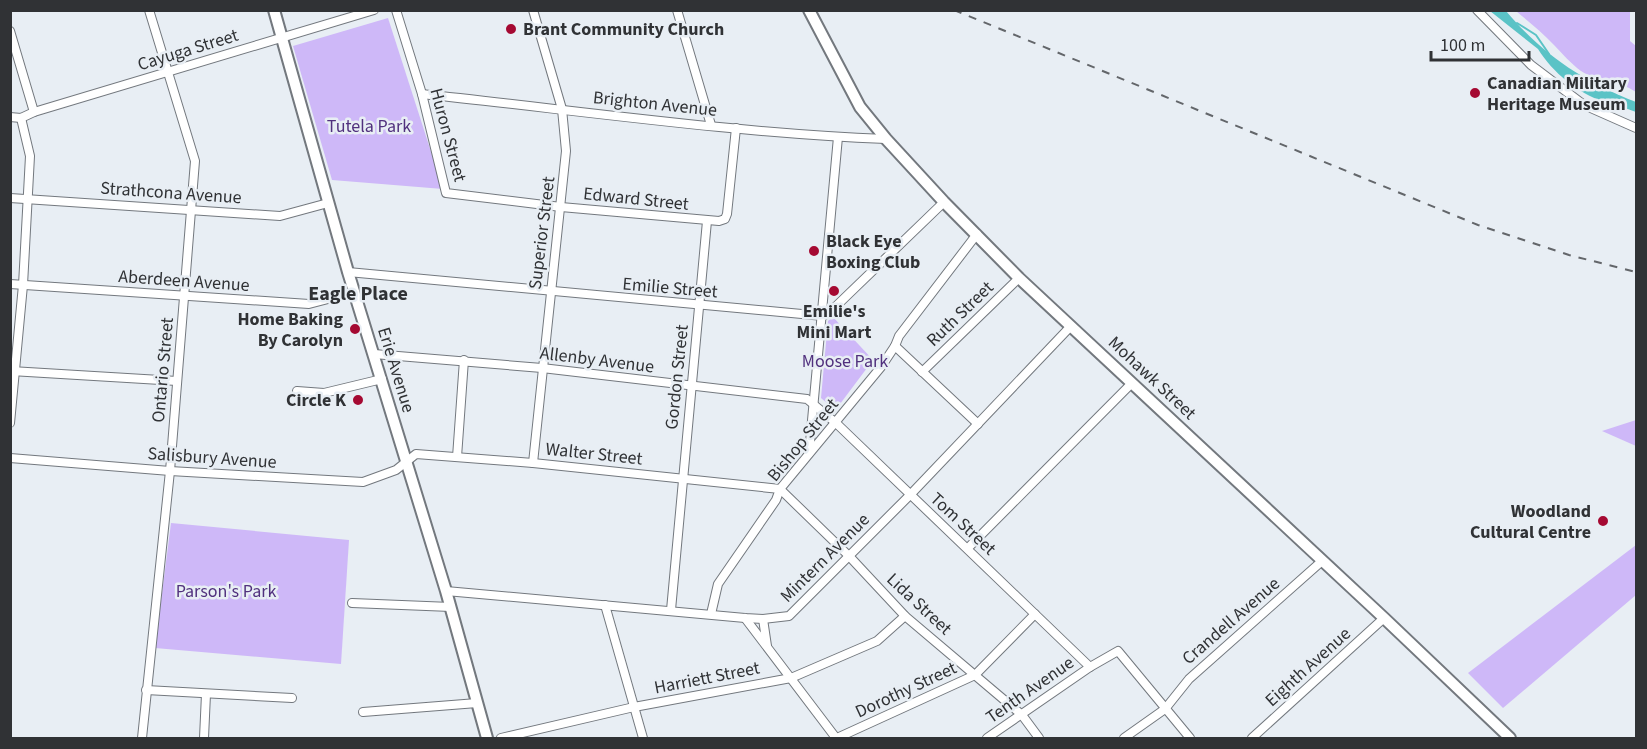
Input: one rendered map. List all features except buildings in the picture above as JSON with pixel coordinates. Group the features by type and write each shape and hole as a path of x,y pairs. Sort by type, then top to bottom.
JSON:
{"street":[{"name":"Ontario Street","path":"142,738 170,471 195,161 149,10"},
{"name":"Erie Avenue","path":"274,10 348,272 451,607 487,738"},
{"name":"Cayuga Street","path":"10,117 21,118 34,112 374,10"},
{"name":"Huron Street","path":"396,10 422,94 446,193 561,207"},
{"name":"Superior Street","path":"532,10 562,109 566,151 533,463"},
{"path":"676,10 711,125"},
{"name":"Mohawk Street","path":"809,10 860,107 944,202 1019,278 1384,618 1505,737"},
{"path":"1477,10 1531,65 1584,105 1636,128"},
{"path":"10,31 34,112"},
{"name":"Brighton Avenue","path":"422,94 736,128 886,139"},
{"path":"10,423 13,371 23,285 30,156 21,118"},
{"path":"707,221 722,220 727,214 736,128"},
{"path":"809,454 838,137"},
{"name":"Strathcona Avenue","path":"10,198 280,216 328,203"},
{"path":"823,316 944,202"},
{"name":"Edward Street","path":"561,207 707,221"},
{"name":"Gordon Street","path":"670,610 707,221"},
{"name":"Bishop Street","path":"711,614 718,584 776,500 780,489 881,367 899,336 977,234"},
{"name":"Emilie Street","path":"348,272 823,316"},
{"name":"Ruth Street","path":"922,372 1019,278"},
{"name":"Aberdeen Avenue","path":"10,284 309,304 355,292"},
{"name":"Mintern Avenue","path":"446,591 745,618 763,619 789,616 910,495 1071,326"},
{"path":"895,346 978,424"},
{"name":"Allenby Avenue","path":"374,354 542,368 807,399 814,405"},
{"path":"457,457 464,360"},
{"path":"13,371 177,381"},
{"path":"297,391 324,393 382,379"},
{"path":"968,548 1132,382"},
{"name":"Tom Street","path":"814,405 968,548 1090,667"},
{"name":"Walter Street","path":"406,461 416,454 457,457 683,477 780,489"},
{"name":"Salisbury Avenue","path":"10,458 170,471 363,482 396,470 406,461"},
{"name":"Lida Street","path":"780,489 849,556 905,616 1022,715 1039,738"},
{"name":"Crandell Avenue","path":"1124,738 1166,709 1189,679 1322,561"},
{"path":"352,603 451,607"},
{"path":"605,605 643,738"},
{"name":"Dorothy Street","path":"837,738 975,675 1035,614"},
{"name":"Harriett Street","path":"501,738 634,707 791,678 877,642 905,616"},
{"path":"745,618 837,738"},
{"name":"Eighth Avenue","path":"1252,738 1384,618"},
{"path":"763,619 767,646"},
{"name":"Tenth Avenue","path":"987,738 1090,667 1118,651 1166,709"},
{"path":"146,690 292,698"},
{"path":"204,738 206,694"},
{"path":"363,712 477,704"},
{"path":"1166,709 1190,738"}],"green space":[{"path":"1516,11 1630,11 1630,41 1636,46 1636,92 1581,71"},
{"name":"Tutela Park","path":"388,18 443,189 332,180 293,46"},
{"name":"Moose Park","path":"833,317 873,360 834,409 821,398 828,321"},
{"path":"1636,420 1636,446 1602,431"},
{"name":"Parson's Park","path":"171,523 349,540 341,664 155,648"},
{"path":"1636,545 1636,595 1503,708 1468,673"}],"water":[{"path":"1490,11 1506,11 1535,41 1565,66 1636,102 1636,112 1594,98 1576,88 1551,66 1538,49"}],"waterway":[{"path":"1517,23 1536,35 1549,54"}],"railway":[{"path":"954,10 1478,225 1569,255 1636,272"}],"place":[{"name":"Brant Community Church","path":"511,29"},
{"name":"Canadian Military Heritage Museum","path":"1475,93"},
{"name":"Black Eye Boxing Club","path":"814,251"},
{"name":"Emilie's Mini Mart","path":"834,291"},
{"name":"Home Baking By Carolyn","path":"355,329"},
{"name":"Circle K","path":"358,400"},
{"name":"Woodland Cultural Centre","path":"1603,521"}],"district":[{"name":"Eagle Place","path":"358,294"}]}
